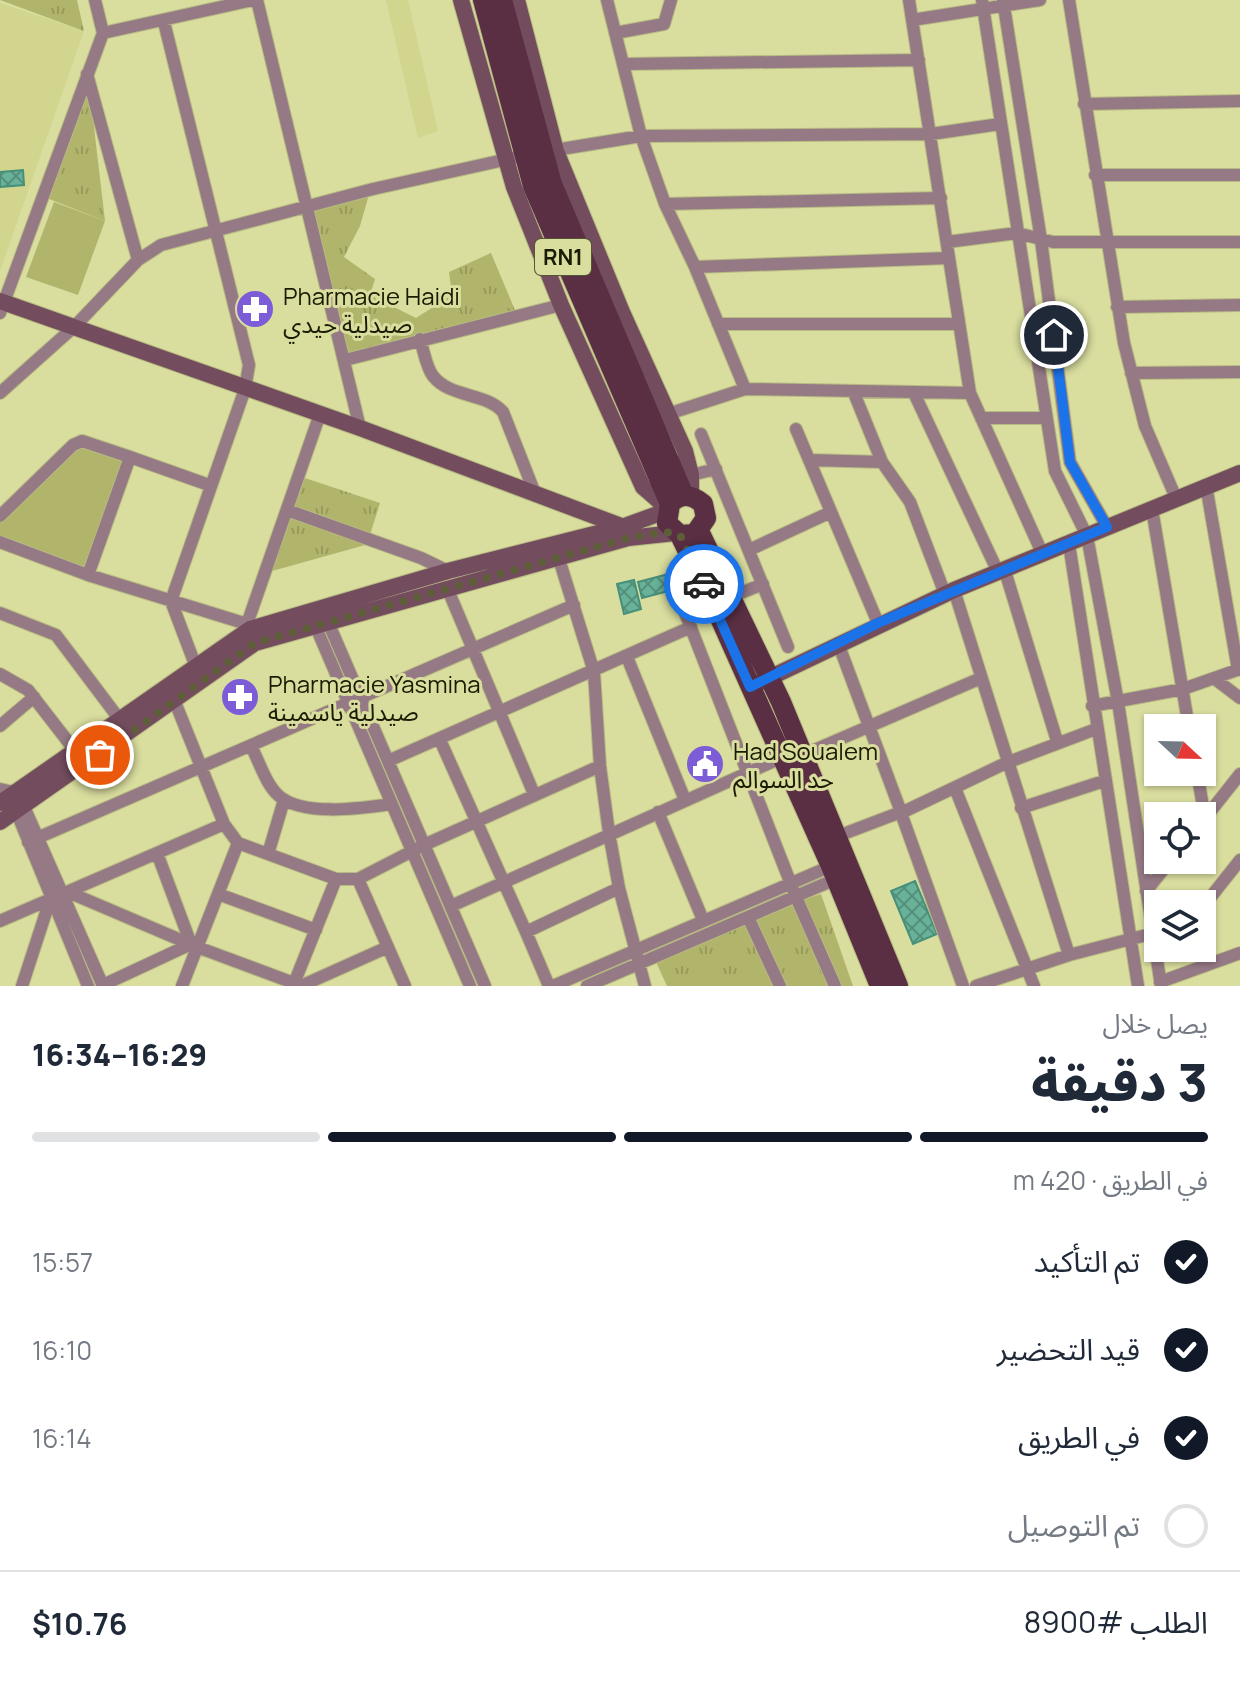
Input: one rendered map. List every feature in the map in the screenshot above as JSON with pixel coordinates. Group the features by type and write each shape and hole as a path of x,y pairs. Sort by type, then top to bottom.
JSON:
{"main road":[{"name":"RN1","path":"483,0 588,341 676,503 706,511 685,533"},
{"name":"RN1","path":"502,0 531,155 601,305 676,503 667,523 685,533 731,597 769,677 834,873 880,986"},
{"name":"RN1","path":"685,533 750,687 838,836 898,986"}],"street":[{"path":"95,0 103,33 1,305 75,326 360,428 625,532"},
{"path":"103,33 255,0 360,428"},
{"path":"461,0 531,155 668,414 691,475"},
{"path":"517,0 531,155 561,305 588,341"},
{"path":"607,0 641,136 665,204 695,267 745,389"},
{"path":"615,33 664,24 671,0"},
{"path":"909,0 970,393 1043,555"},
{"path":"912,20 982,5 1040,0"},
{"path":"1069,0 1105,240 1131,373 1145,426 1176,498"},
{"path":"1003,3 1041,240 1070,462 1107,527"},
{"path":"982,5 1055,471 1087,536 1118,702 1146,890"},
{"path":"164,22 247,354 245,389 171,601 196,667"},
{"path":"625,64 919,60"},
{"path":"86,73 138,260"},
{"path":"1084,104 1240,101"},
{"path":"0,393 75,326 138,260 161,245 373,189 531,155 641,136 931,134 1000,124"},
{"path":"1095,175 1240,175"},
{"path":"665,204 941,198"},
{"path":"947,242 1017,233 1041,240 1240,242"},
{"path":"695,267 949,258"},
{"path":"345,360 420,339 535,315 561,305"},
{"path":"1117,307 1240,305"},
{"path":"718,324 959,324"},
{"path":"420,339 435,378 449,388 492,403 503,412 536,496"},
{"path":"1131,373 1240,372"},
{"path":"668,414 745,389 970,393"},
{"path":"854,393 882,462 910,502 950,592 981,678 1069,955"},
{"path":"914,393 1001,571 1057,741"},
{"path":"11,799 175,702 250,632 320,414"},
{"path":"981,418 1046,418"},
{"path":"796,429 878,623"},
{"path":"701,434 788,647"},
{"path":"0,516 82,441 209,485"},
{"path":"88,575 130,457"},
{"path":"809,460 882,462"},
{"path":"0,542 88,575 171,601 250,632 321,624 559,559 625,532 676,503 691,475 716,469"},
{"path":"750,687 878,623 1240,473"},
{"path":"1092,706 1183,689 1239,670 1206,485"},
{"path":"1152,509 1187,714"},
{"path":"287,510 421,558 448,571"},
{"path":"749,550 831,512"},
{"path":"0,822 11,799 250,632 448,571 625,532 685,533"},
{"path":"1069,544 1138,986"},
{"path":"559,559 594,672 600,766 609,833 619,888 645,986"},
{"path":"731,597 763,584"},
{"path":"448,590 534,794"},
{"path":"33,839 574,605"},
{"path":"682,605 796,897 835,986"},
{"path":"0,613 56,635 120,720"},
{"path":"321,624 362,697 485,986"},
{"path":"321,624 349,703 470,986"},
{"path":"388,761 691,627"},
{"path":"838,643 872,727 963,986"},
{"path":"627,657 685,800"},
{"path":"0,674 22,685 34,697 76,752"},
{"path":"451,906 685,800 872,727 981,678"},
{"path":"1215,679 1240,698"},
{"path":"0,726 34,697"},
{"path":"175,702 224,824 238,843 336,879 358,879 411,851 600,766"},
{"path":"838,836 901,813 1057,741 1096,729"},
{"path":"440,740 551,986 791,883 834,873"},
{"path":"251,746 274,791 284,800 338,812 392,804"},
{"path":"1216,805 1240,774"},
{"path":"1021,808 1104,781"},
{"path":"955,788 1034,986"},
{"path":"11,799 103,986 194,946"},
{"path":"268,854 284,800"},
{"path":"658,812 703,920"},
{"path":"0,921 224,824"},
{"path":"182,986 194,946 238,843"},
{"path":"157,853 194,946"},
{"path":"1216,892 1238,866"},
{"path":"587,986 796,897 834,873"},
{"path":"1147,890 1160,874"},
{"path":"298,985 336,879"},
{"path":"358,879 405,986"},
{"path":"526,932 619,888"},
{"path":"218,894 316,930"},
{"path":"58,896 298,985 388,947"},
{"path":"22,986 58,896"},
{"path":"58,896 88,986"},
{"path":"748,917 780,986"},
{"path":"976,986 1069,955 1144,935"},
{"path":"1158,962 1160,984 1240,953"}],"shaded area":[{"path":"386,0 408,0 438,131 418,138"},
{"path":"0,3 84,31 0,271"}],"green space":[{"path":"0,0 77,0 84,31"},
{"path":"88,76 105,221 44,197"},
{"path":"370,191 360,226 344,257 375,279 370,295 416,318 452,295 449,272 491,253 517,315 345,356 307,207"},
{"path":"54,202 105,221 78,295 26,277"},
{"path":"82,441 130,457 88,575 0,542 0,516"},
{"path":"299,476 380,503 369,538 376,542 265,573"},
{"path":"821,894 853,986 667,986 650,949"}],"building":[{"path":"23,170 24,185 0,187 0,172"},
{"path":"672,573 676,589 642,598 638,582"},
{"path":"634,580 641,609 624,614 617,584"},
{"path":"915,881 937,934 913,944 891,891"}],"way so far":[{"path":"100,755 255,643 315,625 628,538 665,532 680,535 704,584"}],"place":[{"name":"Pharmacie Haidi صيدلية حيدي","path":"255,309"},
{"name":"Pharmacie Yasmina صيدلية ياسمينة","path":"240,697"},
{"name":"Had Soualem حد السوالم","path":"705,764"}],"route":[{"path":"704,584 750,687 878,623 1107,527 1070,462 1054,335"}]}
